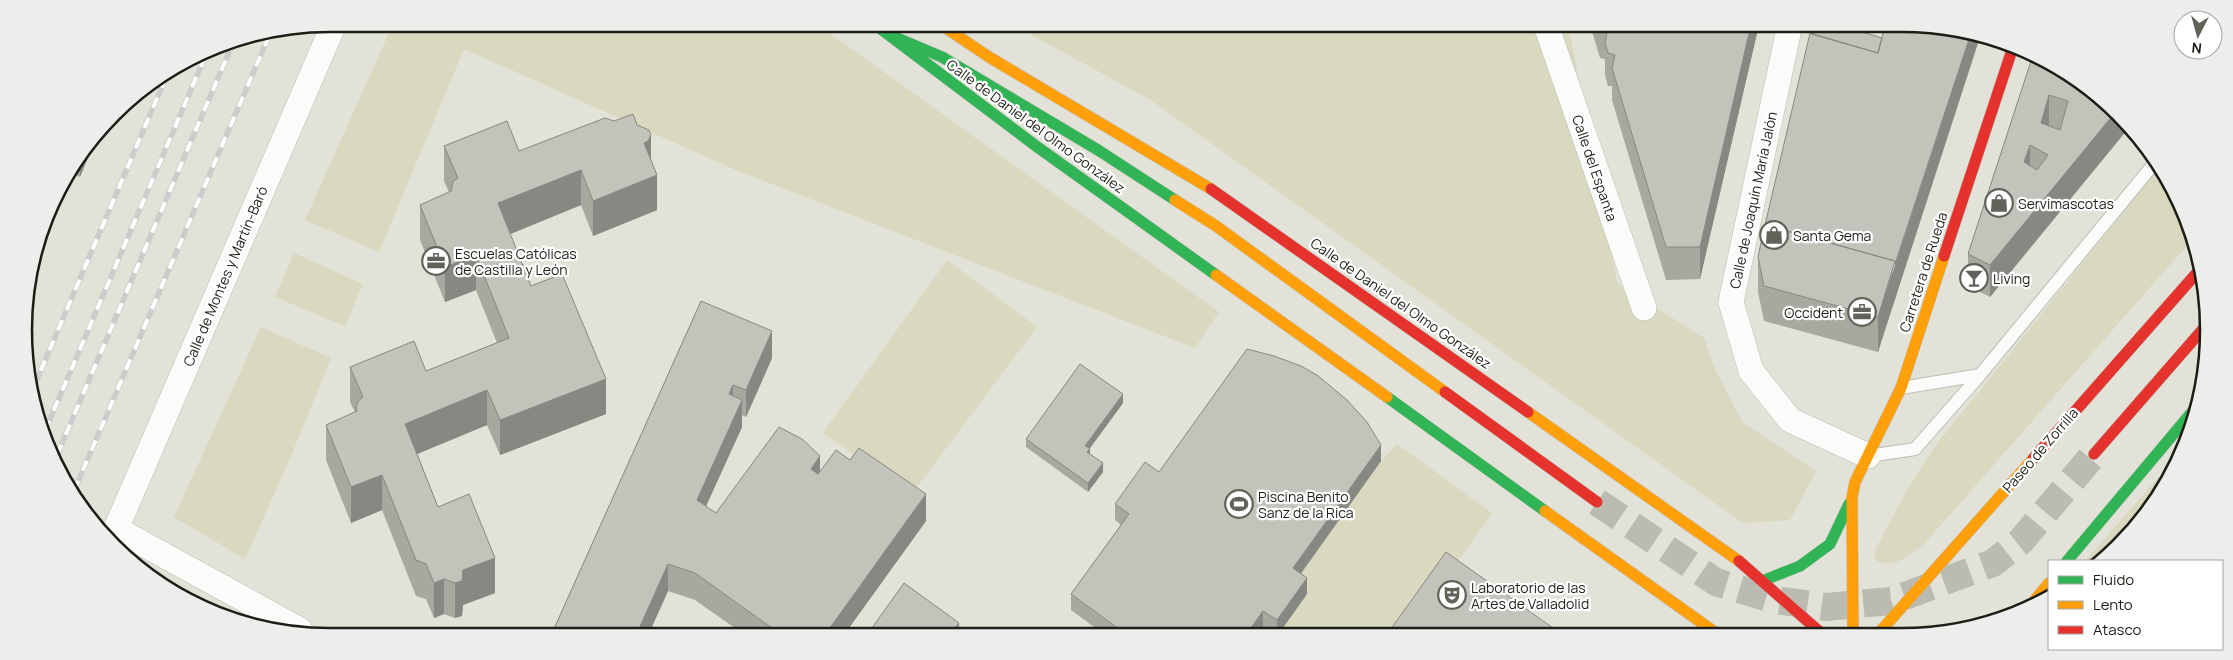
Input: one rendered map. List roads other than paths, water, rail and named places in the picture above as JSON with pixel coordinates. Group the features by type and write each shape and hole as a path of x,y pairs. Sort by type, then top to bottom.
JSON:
{"main road":[{"name":"Calle de Daniel del Olmo González","path":"885,32 1036,146 1709,628"},
{"name":"Calle de Daniel del Olmo González","path":"952,32 989,58 1226,198 1742,563 1815,628"},
{"path":"890,36 942,57 1098,150 1216,226 1598,502"},
{"name":"Carretera de Rueda","path":"1853,628 1852,498 1855,482 1901,388 2011,53"},
{"name":"Paseo de Zorrilla","path":"1883,628 2195,274"},
{"path":"2094,454 2200,332"},
{"path":"2068,560 2187,418"},
{"name":"Carretera de Rueda","path":"1762,581 1800,566 1830,544 1852,498"},
{"path":"2039,595 2048,584"}],"street":[{"name":"Calle de Montes y Martín-Baró","path":"114,534 331,32"},
{"name":"Calle del Espanta","path":"1548,32 1644,308"},
{"name":"Calle de Joaquín María Jalón","path":"1788,32 1731,302 1751,371 1790,420 1868,456"},
{"path":"114,534 290,625"}],"lane":[{"path":"1868,456 1915,449 1980,375 2152,168"},
{"path":"1901,388 1980,375"}],"tunnel":[{"path":"1597,502 1716,582 1775,600 1826,607 1891,601 1993,563 2021,541 2094,454"}],"railway":[{"path":"76,485 268,39"},
{"path":"58,452 230,49"},
{"path":"48,425 203,61"},
{"path":"37,380 163,84"}],"place":[{"name":"Servimascotas","path":"1999,203"},
{"name":"Santa Gema","path":"1774,235"},
{"name":"Escuelas Católicas de Castilla y León","path":"436,261"},
{"name":"Living","path":"1974,278"},
{"name":"Occident","path":"1862,312"},
{"name":"Piscina Benito Sanz de la Rica","path":"1239,504"},
{"name":"Laboratorio de las Artes de Valladolid","path":"1452,595"}]}
